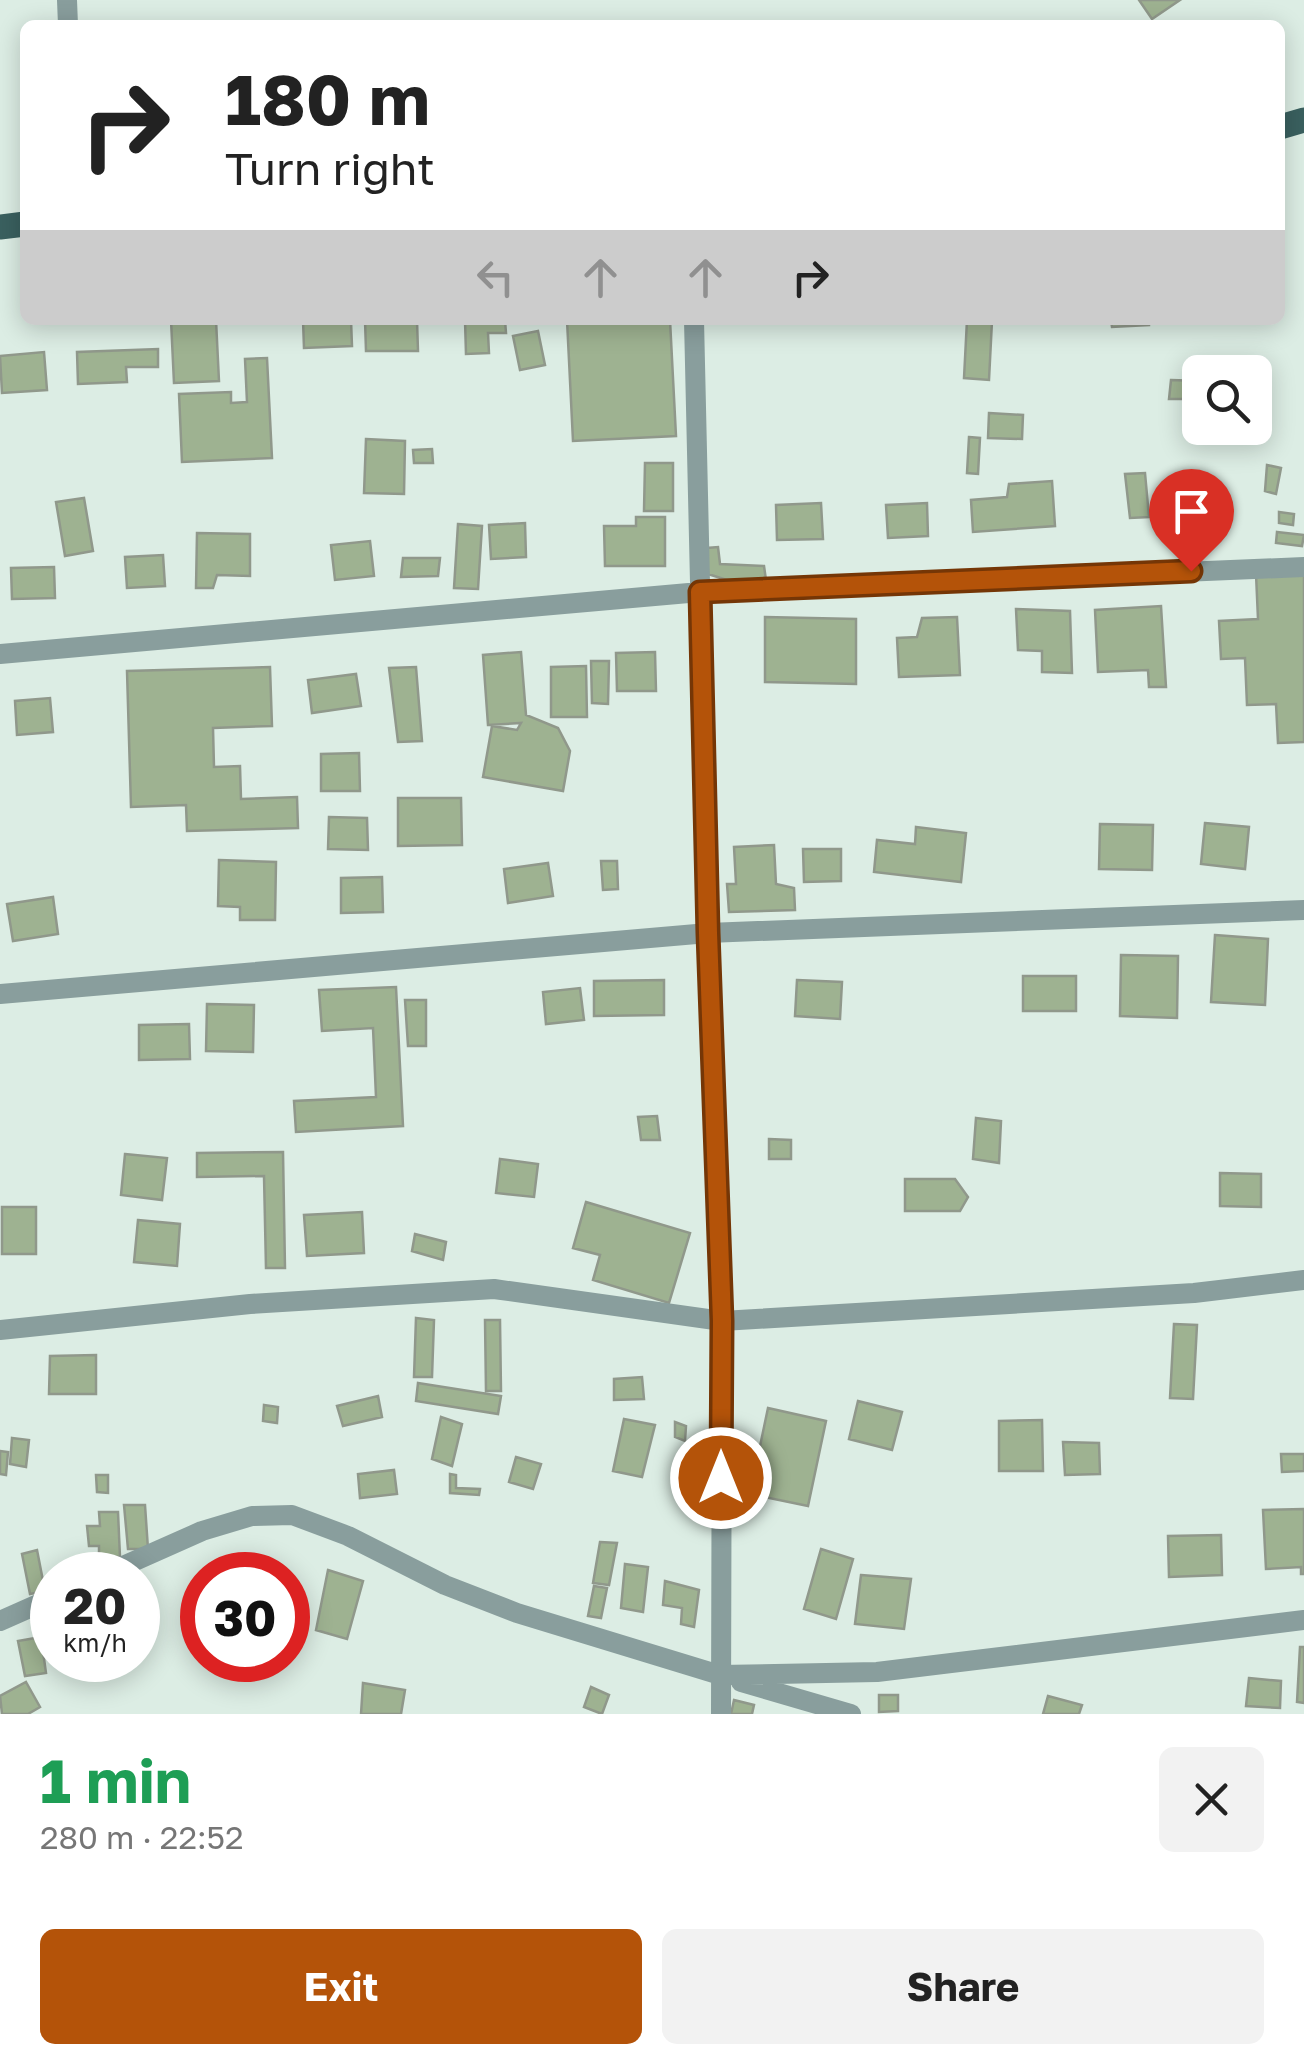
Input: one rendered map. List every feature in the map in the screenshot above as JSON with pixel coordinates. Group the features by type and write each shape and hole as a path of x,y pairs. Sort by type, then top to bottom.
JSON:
{"street":[{"path":"694,325 708,933 722,1321 722,1714"},
{"path":"0,654 700,592 1304,567"},
{"path":"0,994 708,933 1304,910"},
{"path":"0,1330 250,1304 494,1289 722,1321 1194,1293 1304,1280"},
{"path":"155,1552 202,1531 252,1516 292,1515 348,1536 517,1614 850,1714"},
{"path":"0,1621 30,1608"},
{"path":"720,1675 877,1672 1304,1620"}],"building":[{"path":"1139,0 1180,0 1152,19"},
{"path":"171,325 216,325 219,381 174,383"},
{"path":"303,325 351,325 352,346 304,348"},
{"path":"365,325 417,325 418,351 366,351"},
{"path":"465,325 505,325 506,333 488,333 489,353 466,354"},
{"path":"567,325 670,325 676,436 573,441"},
{"path":"967,325 992,325 989,380 964,378"},
{"path":"538,331 545,365 520,370 513,336"},
{"path":"158,349 158,367 126,367 127,382 78,384 77,352"},
{"path":"44,352 47,390 2,393 0,356"},
{"path":"267,358 272,458 182,462 179,394 231,392 231,403 247,402 245,359"},
{"path":"1171,380 1182,380 1182,399 1169,399"},
{"path":"989,413 1023,415 1022,439 988,438"},
{"path":"969,437 980,438 978,474 967,473"},
{"path":"366,439 405,441 404,494 364,493"},
{"path":"432,449 433,463 414,463 413,450"},
{"path":"645,463 673,463 673,511 644,511"},
{"path":"1267,465 1281,468 1276,494 1265,491"},
{"path":"1145,473 1149,517 1130,518 1125,474"},
{"path":"1052,481 1055,526 973,532 971,500 1007,497 1009,484"},
{"path":"84,498 93,551 65,556 56,502"},
{"path":"821,503 823,539 777,540 776,505"},
{"path":"927,503 928,536 888,538 886,505"},
{"path":"1279,512 1294,514 1293,525 1279,523"},
{"path":"636,517 665,517 665,566 605,566 604,526 636,526"},
{"path":"525,523 526,557 491,559 489,525"},
{"path":"458,524 482,526 478,589 454,588"},
{"path":"1277,532 1304,535 1302,546 1276,543"},
{"path":"197,533 250,534 250,576 217,575 213,588 196,588"},
{"path":"370,541 374,576 335,580 331,545"},
{"path":"718,547 720,564 764,566 766,580 730,581 708,574 707,548"},
{"path":"163,555 165,586 127,588 125,557"},
{"path":"403,558 440,558 438,576 401,577"},
{"path":"54,567 55,598 12,599 11,568"},
{"path":"1304,571 1304,742 1278,743 1276,704 1247,705 1245,658 1221,659 1219,621 1258,619 1256,574"},
{"path":"1161,606 1166,687 1149,687 1148,670 1098,672 1095,610"},
{"path":"1016,609 1070,611 1072,673 1042,672 1042,651 1018,650"},
{"path":"765,617 856,619 856,684 765,682"},
{"path":"957,617 960,675 899,677 897,638 917,637 922,618"},
{"path":"521,652 526,715 558,728 570,751 563,791 483,777 492,726 517,730 521,723 488,725 483,655"},
{"path":"655,652 656,691 617,691 616,653"},
{"path":"591,661 609,661 608,704 592,703"},
{"path":"586,666 587,717 551,717 551,667"},
{"path":"270,667 272,726 213,728 214,767 240,766 241,799 297,797 298,828 187,831 186,805 131,807 127,671"},
{"path":"416,667 422,741 398,742 389,668"},
{"path":"356,674 361,706 312,713 308,680"},
{"path":"50,698 53,732 17,735 15,701"},
{"path":"359,753 360,791 321,791 321,754"},
{"path":"398,798 461,798 462,845 398,846"},
{"path":"329,817 367,818 368,850 328,849"},
{"path":"1205,823 1249,827 1245,869 1201,864"},
{"path":"1100,824 1153,825 1152,870 1099,869"},
{"path":"916,827 966,833 961,882 874,872 877,840 915,844"},
{"path":"774,845 776,884 794,888 795,910 729,912 727,884 736,884 734,847"},
{"path":"803,849 841,849 841,881 804,882"},
{"path":"219,860 276,862 275,920 240,920 240,907 218,906"},
{"path":"601,861 617,861 618,889 603,890"},
{"path":"548,863 553,896 508,903 504,869"},
{"path":"382,877 383,912 341,913 341,878"},
{"path":"53,897 58,934 13,941 7,904"},
{"path":"1215,935 1268,939 1265,1005 1211,1002"},
{"path":"1121,955 1178,956 1177,1018 1120,1016"},
{"path":"1023,976 1076,976 1076,1011 1023,1011"},
{"path":"664,980 664,1015 594,1016 594,981"},
{"path":"797,980 842,982 840,1019 795,1016"},
{"path":"396,987 403,1126 296,1132 294,1101 376,1097 373,1028 322,1031 319,990"},
{"path":"580,988 584,1020 546,1024 543,992"},
{"path":"405,1000 426,1000 426,1046 408,1046"},
{"path":"207,1004 254,1005 253,1052 206,1051"},
{"path":"189,1024 190,1059 139,1060 139,1025"},
{"path":"657,1116 660,1140 641,1140 638,1117"},
{"path":"976,1118 1001,1121 999,1163 973,1159"},
{"path":"769,1139 791,1140 791,1159 769,1159"},
{"path":"283,1152 285,1268 266,1268 264,1176 197,1177 197,1153"},
{"path":"125,1154 167,1158 162,1200 121,1195"},
{"path":"500,1159 538,1164 534,1197 496,1193"},
{"path":"1220,1173 1261,1174 1261,1207 1220,1206"},
{"path":"905,1179 955,1179 968,1197 960,1211 905,1211"},
{"path":"586,1202 690,1233 669,1303 593,1280 600,1255 573,1248"},
{"path":"2,1207 36,1207 36,1254 2,1254"},
{"path":"362,1212 364,1253 307,1256 304,1215"},
{"path":"138,1220 180,1224 177,1266 134,1262"},
{"path":"415,1234 446,1242 443,1260 412,1251"},
{"path":"416,1318 434,1320 432,1377 414,1377"},
{"path":"485,1320 500,1320 501,1391 486,1391"},
{"path":"1174,1324 1197,1325 1193,1399 1170,1398"},
{"path":"96,1355 96,1394 49,1394 50,1356"},
{"path":"642,1377 644,1399 614,1400 614,1379"},
{"path":"418,1383 501,1396 498,1414 416,1401"},
{"path":"378,1396 382,1417 343,1426 337,1406"},
{"path":"858,1401 902,1412 892,1450 849,1439"},
{"path":"264,1405 278,1407 277,1423 263,1421"},
{"path":"768,1408 826,1421 808,1506 750,1494"},
{"path":"441,1417 462,1424 452,1466 432,1459"},
{"path":"624,1419 655,1425 642,1477 613,1471"},
{"path":"1042,1420 1043,1471 999,1471 999,1421"},
{"path":"675,1422 686,1426 685,1441 675,1437"},
{"path":"12,1438 29,1440 26,1467 10,1464"},
{"path":"1063,1442 1099,1443 1100,1474 1065,1475"},
{"path":"0,1451 8,1452 6,1475 0,1474"},
{"path":"1281,1454 1304,1454 1304,1471 1282,1472"},
{"path":"516,1457 541,1464 533,1489 509,1482"},
{"path":"394,1470 397,1494 360,1498 358,1474"},
{"path":"450,1474 456,1475 456,1488 480,1489 479,1495 450,1493"},
{"path":"96,1475 108,1475 108,1493 97,1492"},
{"path":"124,1505 145,1505 148,1549 128,1549"},
{"path":"1304,1509 1304,1574 1301,1567 1266,1569 1263,1510"},
{"path":"99,1512 118,1512 120,1552 99,1552 99,1546 89,1546 87,1526 100,1526"},
{"path":"1221,1535 1222,1575 1169,1577 1168,1536"},
{"path":"600,1542 617,1543 609,1585 593,1583"},
{"path":"821,1549 853,1559 836,1619 804,1609"},
{"path":"37,1550 30,1552 30,1594 22,1554"},
{"path":"625,1564 648,1567 643,1612 621,1608"},
{"path":"328,1570 363,1581 347,1639 316,1630"},
{"path":"861,1575 911,1579 904,1629 855,1624"},
{"path":"665,1581 699,1590 694,1627 681,1624 682,1608 663,1605"},
{"path":"594,1586 607,1588 601,1618 588,1616"},
{"path":"30,1639 30,1675 25,1676 18,1641"},
{"path":"1300,1647 1304,1647 1304,1703 1297,1702"},
{"path":"1249,1678 1281,1681 1280,1708 1246,1706"},
{"path":"26,1682 40,1707 28,1714 2,1714 0,1696"},
{"path":"363,1683 405,1690 401,1714 361,1714"},
{"path":"591,1687 609,1695 602,1714 584,1707"},
{"path":"879,1695 898,1695 898,1711 879,1712"},
{"path":"1048,1696 1082,1705 1079,1714 1043,1714"},
{"path":"734,1700 754,1705 752,1714 731,1714"}],"route":[{"path":"721,1478 722,1321 700,592 1191,571"}]}
